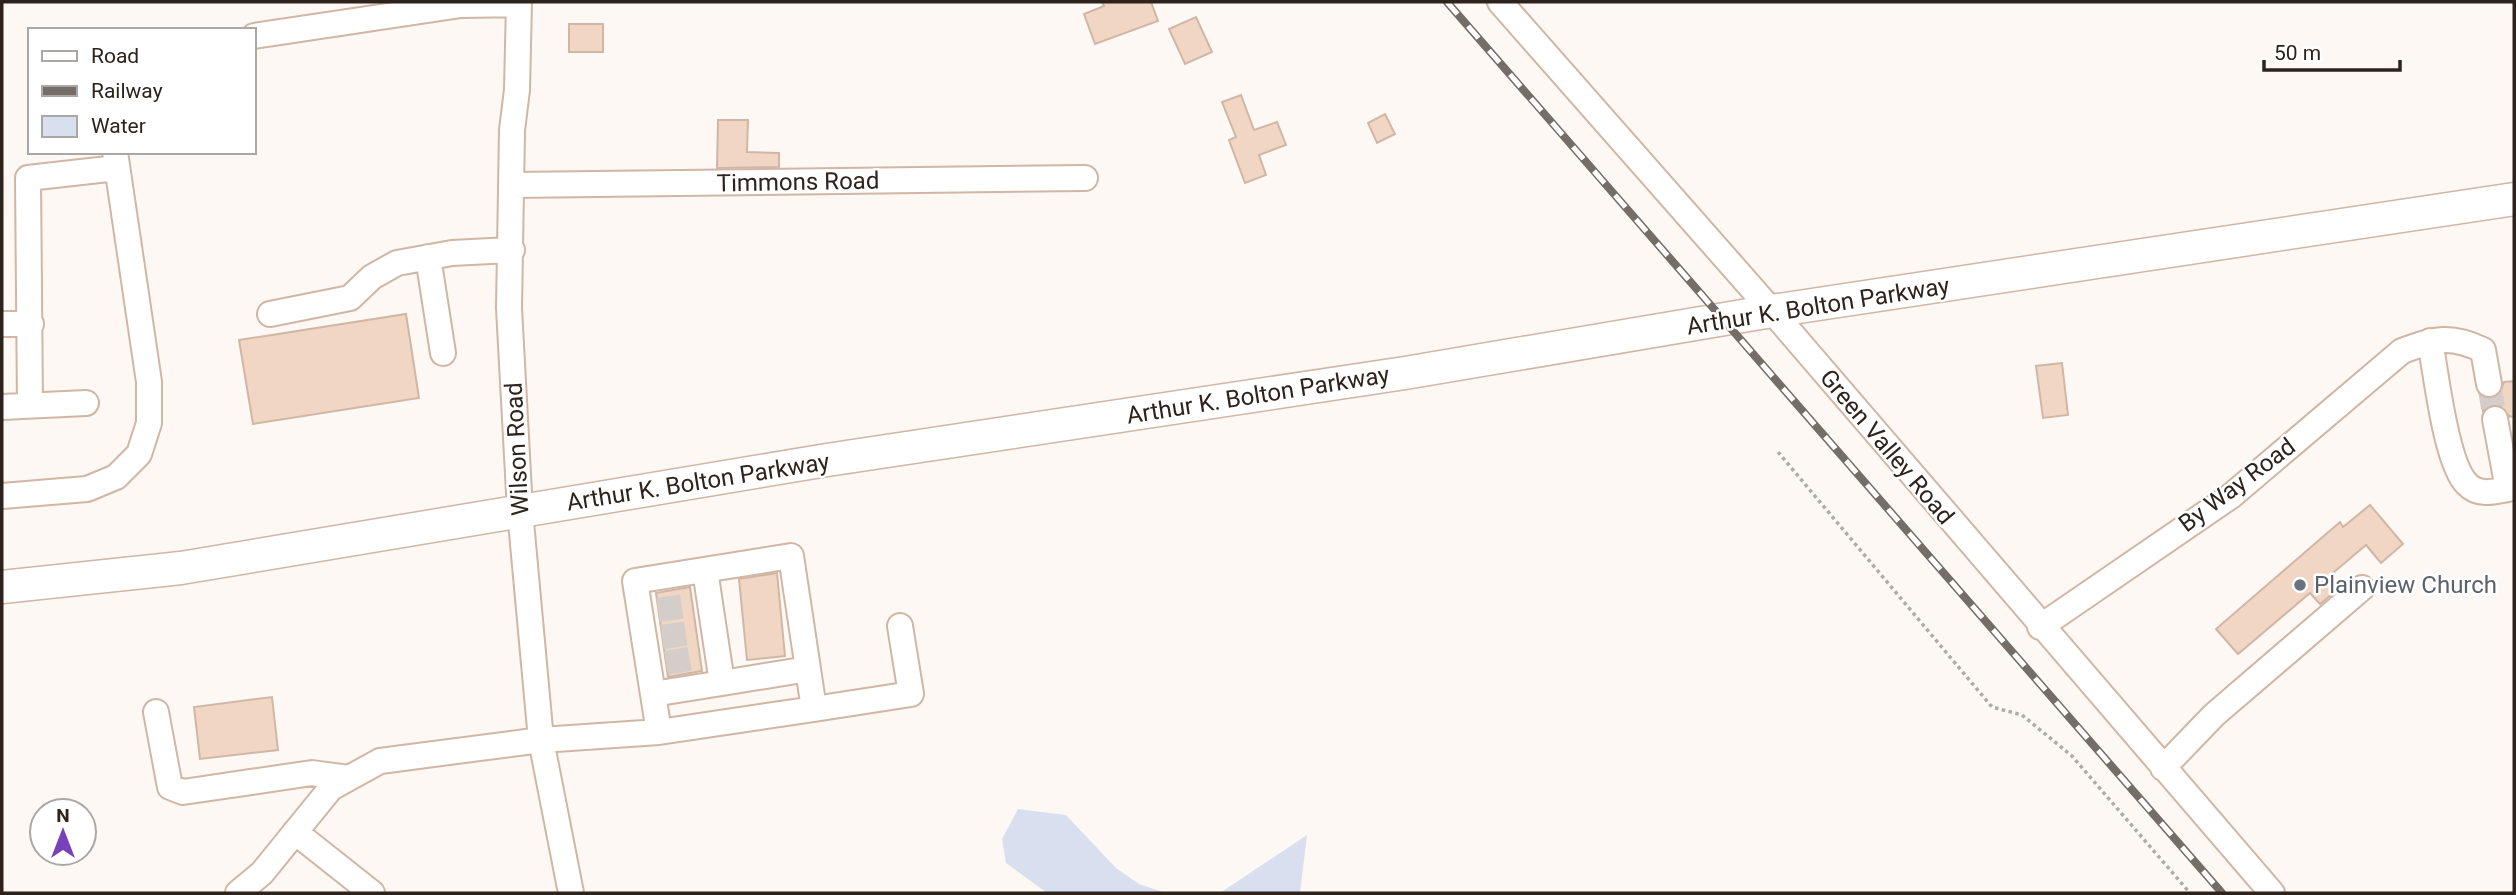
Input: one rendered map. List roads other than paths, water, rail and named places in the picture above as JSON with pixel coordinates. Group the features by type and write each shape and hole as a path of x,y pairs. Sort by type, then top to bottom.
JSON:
{"main road":[{"name":"Arthur K. Bolton Parkway","path":"2,587 181,568 520,511 1772,312 2514,199"}],"street":[{"name":"Green Valley Road","path":"1500,2 1772,312 2040,627 2272,893"},
{"path":"256,36 461,5 518,3"},
{"name":"Wilson Road","path":"518,3 509,307 520,511 541,740 570,893"},
{"path":"2,496 88,489 116,477 139,454 149,423 149,383 116,160 28,178 30,405"},
{"name":"Timmons Road","path":"512,185 1085,178"},
{"path":"270,314 350,298 372,277 397,262 452,253 512,250"},
{"path":"428,257 443,353"},
{"path":"2,324 31,324"},
{"path":"2489,384 2483,350 2459,338 2430,341 2455,467 2468,486 2487,494 2508,489 2496,419"},
{"name":"By Way Road","path":"2040,627 2231,496 2402,351 2430,341"},
{"path":"2,407 86,403"},
{"path":"659,732 653,694 657,664 649,612 635,581 791,556 814,709"},
{"path":"705,570 701,603 707,643 722,683"},
{"path":"2163,768 2214,715 2362,588"},
{"path":"238,893 262,873 331,788 380,761 541,740 659,732 911,694 900,626"},
{"path":"653,694 808,669"},
{"path":"156,712 166,776 170,787 183,792 312,773 349,778"},
{"path":"295,832 372,893"}],"water":[{"path":"1018,809 1066,815 1116,868 1139,884 1166,893 1047,893 1006,863 1002,839"},
{"path":"1307,835 1300,893 1220,893"}],"tunnel":[{"path":"2489,384 2495,419"},
{"path":"658,610 693,605"},
{"path":"662,637 697,632"},
{"path":"666,663 700,657"}],"railway":[{"path":"1447,2 2222,893"}],"place":[{"name":"Plainview Church","path":"2300,585"}]}
